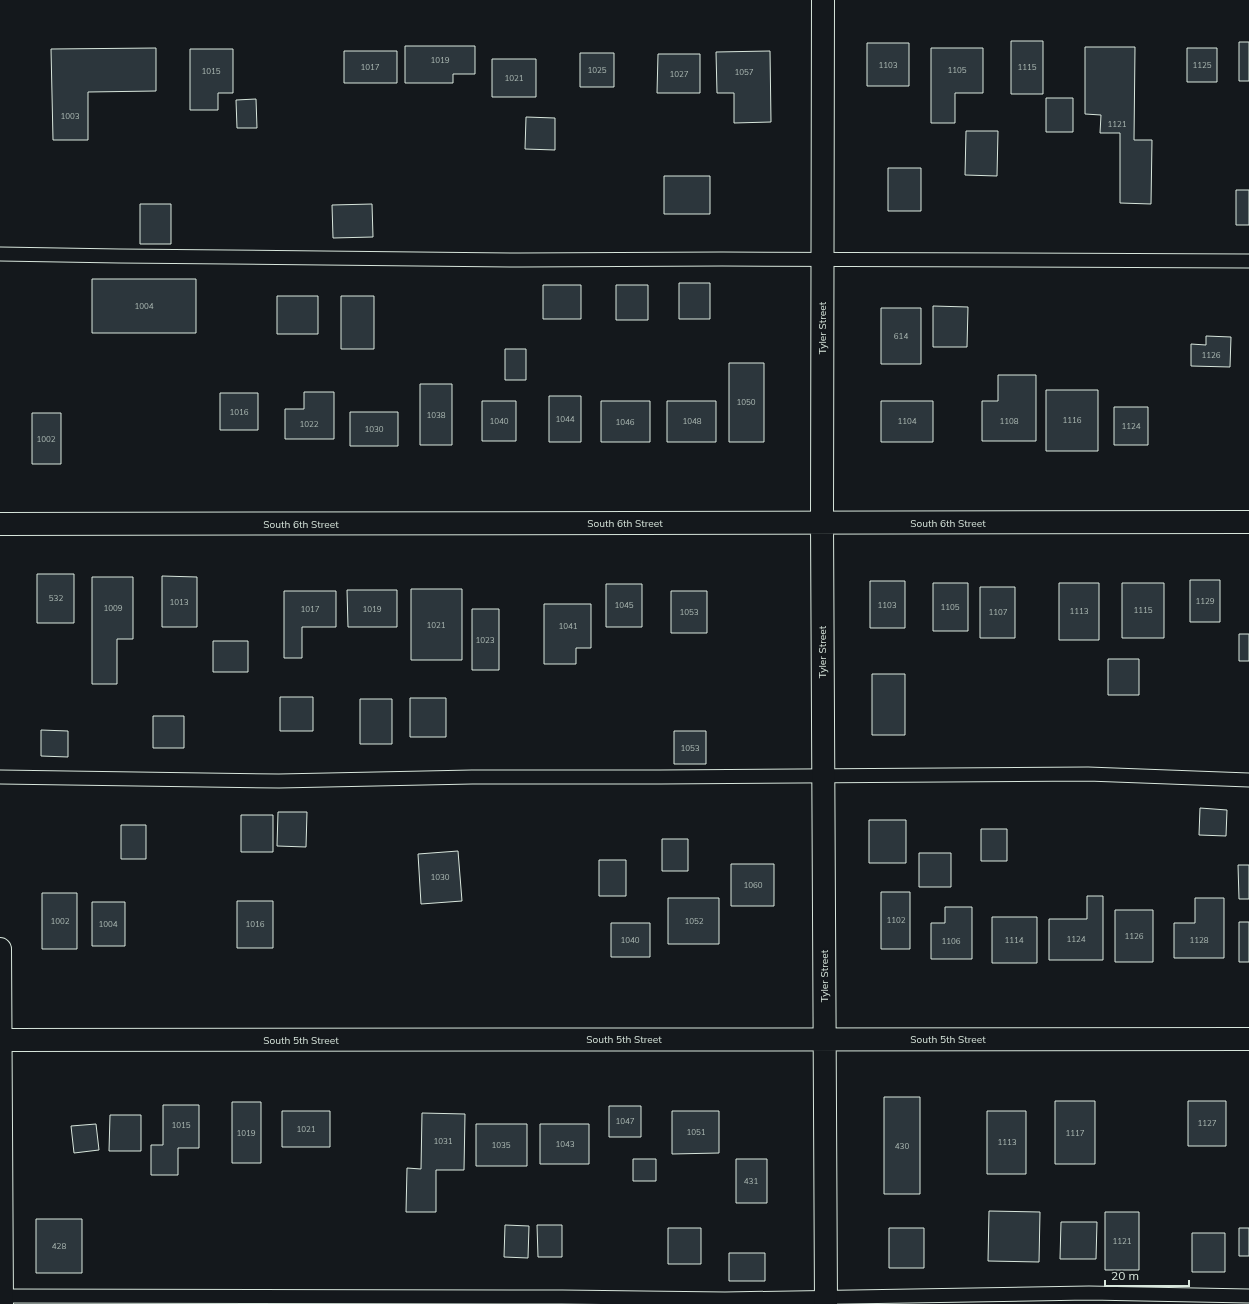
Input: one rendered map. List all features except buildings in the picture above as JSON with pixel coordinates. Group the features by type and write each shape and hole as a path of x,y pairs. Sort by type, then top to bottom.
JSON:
{"street":[{"name":"Tyler Street","path":"823,0 822,523 826,1301"},
{"name":"South 6th Street","path":"0,524 1249,522"},
{"path":"0,949 1,1299"},
{"name":"South 5th Street","path":"0,1040 1249,1039"}],"lane":[{"path":"0,254 520,260 1249,261"},
{"path":"0,777 279,781 472,777 1088,774 1249,780"},
{"path":"1,1299 562,1297 826,1301 1088,1293 1249,1296"}]}
